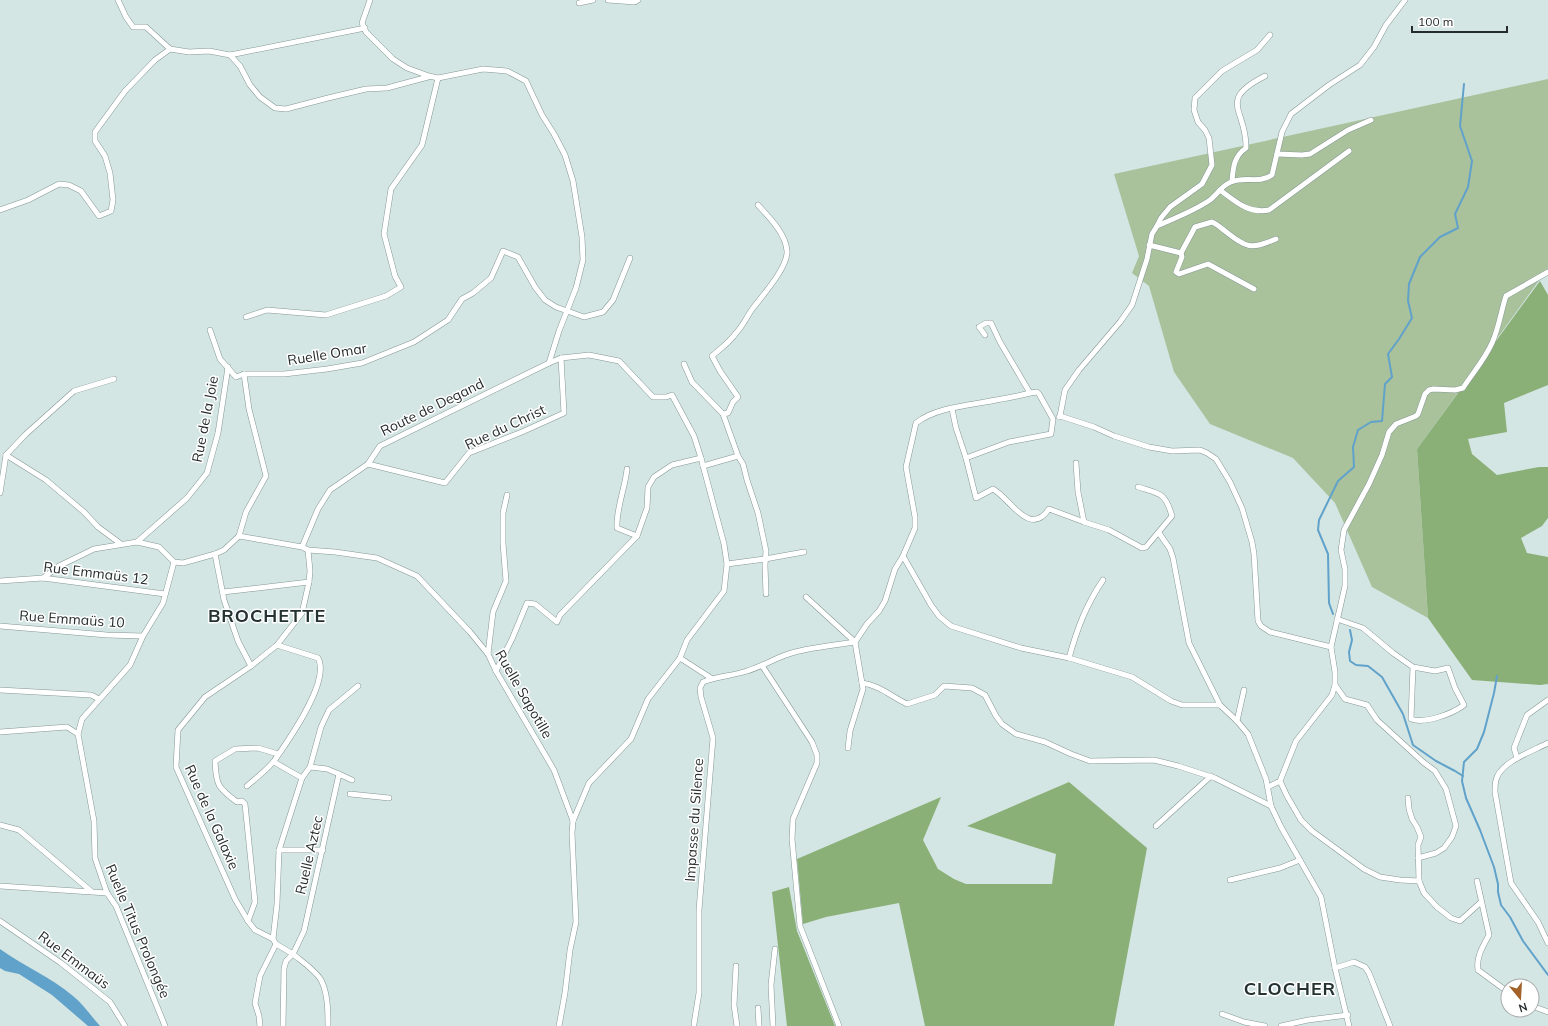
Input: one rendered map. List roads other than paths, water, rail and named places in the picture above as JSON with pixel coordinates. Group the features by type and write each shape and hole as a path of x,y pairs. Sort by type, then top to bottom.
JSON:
{"street":[{"path":"118,0 126,17 133,27 146,27 170,49 189,52 209,51 230,55 365,28"},
{"path":"370,0 362,23 366,32 393,59 407,68 438,78 483,69 507,71 526,81 542,115 565,155 573,180 582,237 582,260 576,288 559,331 549,363"},
{"path":"579,3 592,0"},
{"path":"608,0 635,2 638,0"},
{"path":"1157,226 1210,200 1227,183 1232,181 1266,179 1272,175 1282,132 1291,114 1328,86 1360,65 1374,47 1386,25 1405,0"},
{"path":"1060,416 1065,390 1079,370 1120,322 1132,305 1147,259 1152,234 1161,218 1170,207 1202,184 1212,165 1209,138 1205,130 1198,122 1194,110 1195,98 1222,71 1254,53 1270,35"},
{"path":"0,210 28,200 59,184 69,184 81,191 99,216 111,211 113,200 110,173 105,156 95,141 95,132 124,93 155,60 170,49"},
{"path":"230,55 240,66 250,85 260,97 275,108 286,109 366,89 387,88 429,76"},
{"path":"1232,181 1233,167 1238,156 1246,148 1242,120 1236,105 1237,99 1242,91 1250,84 1265,76"},
{"path":"246,317 267,310 326,315 386,296 401,288 395,276 384,234 390,194 391,189 422,145 438,78"},
{"path":"1277,154 1310,154 1348,130 1371,120"},
{"path":"1220,190 1243,207 1254,211 1269,210 1349,151"},
{"path":"723,414 728,413 733,402 738,397 720,371 712,356 736,334 753,308 769,289 785,262 787,251 785,242 779,230 758,205"},
{"path":"1254,289 1208,264 1179,274 1176,272 1182,257 1181,253 1194,227 1208,223 1216,224 1240,243 1252,246 1260,246 1276,239"},
{"path":"1149,245 1181,253"},
{"name":"Ruelle Omar","path":"210,330 220,359 236,377 244,374 284,374 362,363 414,342 448,320 462,299 473,293 490,278 503,251 518,257 535,287 545,300 567,311"},
{"path":"567,311 584,317 603,312 614,300 630,258"},
{"path":"1268,787 1280,781 1296,741 1332,694 1335,685 1335,672 1331,647 1345,586 1345,569 1341,550 1344,530 1369,484 1382,455 1389,432 1396,424 1418,414 1425,394 1430,390 1455,390 1463,388 1491,345 1496,333 1500,312 1506,296 1548,272"},
{"path":"985,335 979,327 986,323 991,323 1000,342 1030,393"},
{"name":"Route de Degand","path":"302,547 318,509 330,490 368,464 380,446 561,358 589,355 619,361 653,397 666,397 672,395 694,436 701,458"},
{"name":"Rue du Christ","path":"368,464 444,484 469,454 564,413 561,358"},
{"path":"684,364 692,382 723,414 738,456 743,464 758,513 766,551 766,594"},
{"name":"Rue de la Joie","path":"137,542 187,498 207,473 218,433 228,367"},
{"path":"43,578 59,566 94,549 137,542 159,548 174,562 183,563 216,554 224,550 239,536 246,512 266,476 249,410 244,374"},
{"path":"0,493 6,455 42,418 74,391 114,378"},
{"path":"680,658 711,678 732,676 763,667 795,652 855,642 867,624 879,611 885,600 895,569 903,556 916,523 906,467 916,423 921,419 952,409 1030,393 1037,392 1039,394 1053,419 1052,434 1009,442 966,458"},
{"path":"952,409 976,498 993,489 1028,518 1034,520 1041,518 1049,509 1109,530 1142,548 1146,547 1172,516 1168,504 1162,494 1138,486"},
{"path":"1053,419 1060,416 1149,447 1172,451 1200,450 1216,459 1230,482 1248,526 1254,554 1258,620 1260,626 1270,632 1331,647"},
{"path":"6,455 46,480 84,512 98,526 121,544"},
{"path":"704,466 738,456"},
{"path":"496,671 512,639 527,603 535,604 557,622 560,615 637,536 648,508 648,486 654,477 672,465 701,458 724,544 727,564 724,591 687,640 680,658 648,699 631,738 589,784 573,821"},
{"path":"1076,463 1078,492 1084,522"},
{"path":"626,469 626,482 617,518 617,528 637,536"},
{"path":"488,654 493,612 506,582 503,543 503,513 507,495"},
{"path":"1159,533 1170,549 1173,558 1189,643 1220,705 1248,734 1268,787 1271,806 1281,827 1321,897 1335,968 1348,1015 1349,1026"},
{"name":"Ruelle Sapotille","path":"239,536 302,547 308,550 336,552 377,558 417,576 470,632 488,654 496,671 554,770 573,821 572,833 576,922 570,950 565,993 559,1026"},
{"name":"Rue de la Galaxie","path":"308,550 310,571 309,582 302,613 277,645 251,666 205,697 178,730 176,767 235,899 248,921 255,930 292,954 317,975 322,982 328,1015 328,1026"},
{"path":"727,564 804,552"},
{"path":"216,554 224,600 238,640 251,666"},
{"path":"903,556 939,616 952,626 1020,648 1069,658 1132,677 1171,701 1182,705 1220,705"},
{"path":"0,732 67,728 78,734 82,719 130,665 143,636 163,603 174,562"},
{"name":"Rue Emmaüs 12","path":"0,581 43,578 165,594"},
{"path":"1069,658 1079,624 1091,599 1103,580"},
{"path":"223,592 309,582"},
{"path":"806,597 855,642 863,689 850,731 848,748"},
{"path":"1337,619 1363,628 1392,653 1413,667 1435,671 1448,668 1455,688 1464,706 1458,710 1430,720 1418,722 1411,719 1413,667"},
{"name":"Rue Emmaüs 10","path":"0,626 107,635 143,636"},
{"path":"247,786 274,762 303,718 318,686 321,663 318,658 277,645"},
{"path":"763,667 812,742 816,755 817,763 793,819 792,839 800,926 839,1026"},
{"name":"Impasse du Silence","path":"694,1024 699,993 700,910 713,738 701,697 700,688 703,682 711,678"},
{"path":"862,683 873,685 893,698 907,704 935,695 944,686 972,688 985,695 1002,724 1016,734 1046,742 1090,761 1154,760 1211,776 1271,806"},
{"path":"1335,685 1345,699 1367,705 1377,720 1435,771 1446,789 1456,826 1452,837 1444,848 1436,853 1418,858"},
{"path":"260,1026 255,1003 260,976 274,941 279,850 302,778 310,767 321,727 330,710 358,686"},
{"path":"0,690 91,695 99,699"},
{"path":"1237,721 1244,690"},
{"path":"1517,758 1514,748 1527,716 1548,700"},
{"name":"Ruelle Titus Prolongée","path":"78,734 94,821 95,858 107,893 116,906 165,1026"},
{"path":"1548,743 1517,758 1501,770 1496,780 1495,792 1506,863 1511,883 1538,922 1548,943"},
{"path":"248,921 255,902 245,804 242,801 237,802 224,792 216,779 216,761 235,749 258,748 278,754"},
{"path":"274,762 302,778"},
{"path":"310,767 327,769 352,780"},
{"name":"Ruelle Aztec","path":"283,1026 284,968 286,961 292,954 304,931 339,774"},
{"path":"1156,826 1211,776"},
{"path":"1280,781 1301,820 1312,831 1364,869 1380,877 1419,881"},
{"path":"350,794 389,798"},
{"path":"1408,798 1408,809 1421,837 1418,845 1419,881 1424,893 1451,918 1460,921 1481,902"},
{"path":"0,825 19,830 91,891"},
{"path":"279,850 323,850"},
{"path":"1230,880 1280,868 1300,860"},
{"path":"1477,881 1489,935 1481,949 1477,964 1478,970 1500,986"},
{"path":"0,886 107,893"},
{"name":"Rue Emmaüs","path":"0,921 61,963 110,1002 125,1026"},
{"path":"773,1026 771,985 775,949"},
{"path":"1335,968 1354,962 1365,967 1370,973 1390,1026"},
{"path":"736,966 734,1005 737,1026"},
{"path":"758,1008 759,1026"},
{"path":"1222,1014 1244,1022 1265,1026"},
{"path":"1281,1026 1308,1020 1348,1015"}],"water":[{"path":"0,949 64,989 80,1003 100,1026 88,1026 52,995 19,974 5,971 0,968"}],"waterway":[{"path":"1333,614 1329,603 1328,554 1318,530 1319,520 1338,481 1354,467 1353,447 1358,430 1371,422 1382,421 1385,384 1392,377 1388,354 1412,318 1408,301 1409,284 1420,257 1440,237 1458,228 1455,214 1468,187 1472,161 1460,126 1464,84"},
{"path":"1350,630 1352,640 1349,652 1350,661 1356,665 1368,666 1382,677 1403,714 1413,745 1436,761 1463,776"},
{"path":"1497,676 1484,732 1477,749 1464,762 1462,781 1466,798 1494,867 1501,905 1510,917 1523,941 1548,975"}],"district":[{"name":"BROCHETTE","path":"267,615"},
{"name":"CLOCHER","path":"1290,988"}]}
